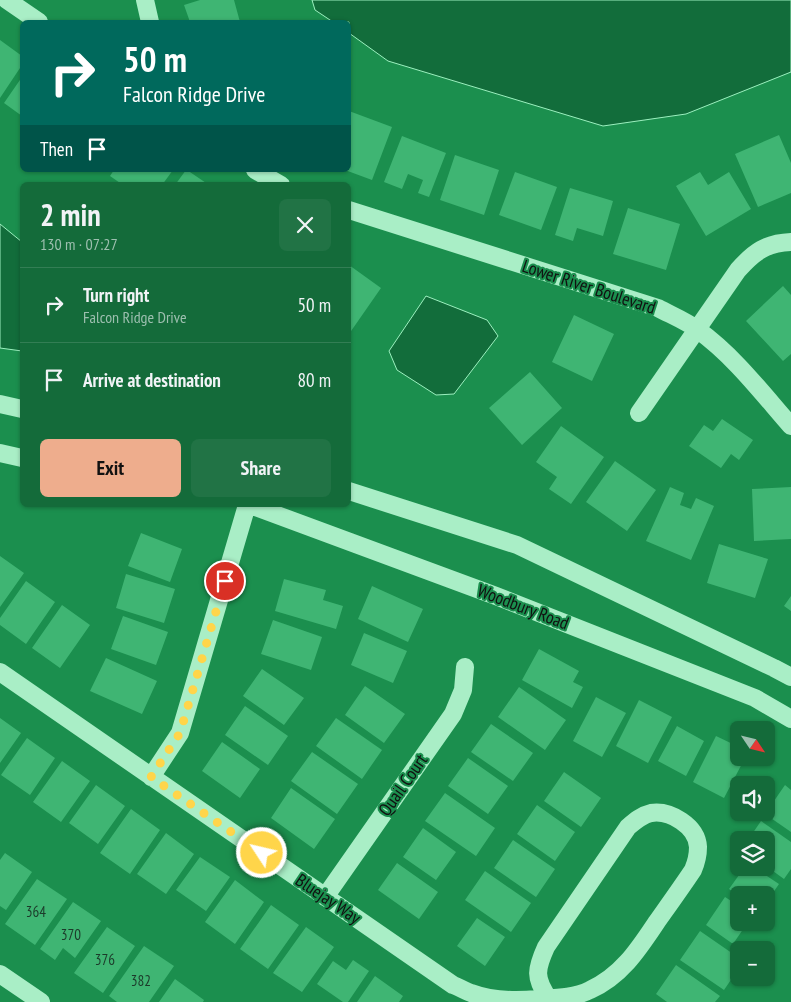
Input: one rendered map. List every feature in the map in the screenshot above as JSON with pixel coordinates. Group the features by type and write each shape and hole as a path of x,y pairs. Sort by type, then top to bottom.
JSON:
{"street":[{"path":"7,0 36,20"},
{"path":"145,0 150,20"},
{"path":"258,172 276,182"},
{"name":"Lower River Boulevard","path":"351,211 658,308 697,329 716,344 791,426"},
{"path":"639,413 738,270 756,252 766,246 779,242 791,242"},
{"path":"0,404 20,409"},
{"path":"0,453 20,458"},
{"path":"351,492 517,544 791,677"},
{"path":"151,777 180,733 248,507"},
{"name":"Woodbury Road","path":"254,507 496,596 728,687 755,698 791,719"},
{"name":"Quail Court","path":"325,897 453,714 463,690 465,667"},
{"name":"Bluejay Way","path":"0,672 453,985 488,998 527,1000 548,999 569,997 589,991 607,981 622,968 634,955 693,870 697,858 698,845 694,833 685,824 661,813 650,813 638,818 628,828 546,947 539,962 537,975 541,988 548,999"},
{"path":"0,974 41,1002"}],"shaded area":[{"path":"312,0 791,0 791,72 686,114 603,126 388,61 351,34 351,20 330,20 315,10"},
{"path":"0,224 20,240 20,351 0,348"},
{"path":"426,296 487,320 498,336 454,394 436,395 397,370 389,351"}],"building":[{"path":"200,0 234,0 239,20 189,20 184,5"},
{"path":"0,40 20,55 20,68 0,98"},
{"path":"20,80 20,115 4,103"},
{"path":"351,112 392,127 372,180 350,172"},
{"path":"779,135 791,163 791,193 758,207 735,154"},
{"path":"402,136 446,153 429,197 418,193 423,180 408,174 402,189 384,182"},
{"path":"455,155 499,170 484,215 440,200"},
{"path":"113,172 172,172 164,182 119,182 110,176"},
{"path":"185,172 190,172 205,182 177,182"},
{"path":"515,172 557,187 541,230 499,215"},
{"path":"700,172 708,185 729,172 751,209 706,236 676,186"},
{"path":"570,188 613,201 603,236 577,228 573,241 555,235"},
{"path":"628,208 680,224 666,270 613,254"},
{"path":"351,266 381,288 351,331"},
{"path":"783,286 791,295 791,354 783,361 746,321"},
{"path":"574,315 614,334 592,381 552,362"},
{"path":"530,372 562,408 522,445 489,408"},
{"path":"722,419 753,440 739,460 731,454 721,468 689,446 704,425 713,431"},
{"path":"561,426 604,457 571,504 549,489 557,477 536,462"},
{"path":"615,461 656,490 627,531 586,502"},
{"path":"670,487 684,493 680,505 691,509 696,498 714,506 691,560 646,541"},
{"path":"791,487 791,539 754,541 752,489"},
{"path":"141,533 182,549 170,582 128,566"},
{"path":"719,544 768,559 755,598 707,583"},
{"path":"0,556 24,573 0,607"},
{"path":"126,574 175,589 164,623 116,608"},
{"path":"284,579 326,590 323,600 343,606 336,629 275,611"},
{"path":"26,581 55,602 26,644 0,625 0,618"},
{"path":"372,586 423,609 408,642 358,619"},
{"path":"791,596 791,611 784,606"},
{"path":"62,605 90,625 60,668 32,648"},
{"path":"123,616 168,632 156,665 111,649"},
{"path":"273,620 322,637 311,670 261,654"},
{"path":"364,633 407,651 393,683 351,665"},
{"path":"539,649 579,671 573,682 583,687 572,708 522,680"},
{"path":"106,658 157,681 142,714 90,691"},
{"path":"262,669 304,698 284,725 243,696"},
{"path":"365,686 405,714 384,743 345,715"},
{"path":"519,687 566,720 545,750 498,717"},
{"path":"596,697 626,713 602,757 573,741"},
{"path":"639,700 672,717 648,763 616,746"},
{"path":"245,706 288,736 268,765 225,735"},
{"path":"0,718 21,733 0,763"},
{"path":"336,718 382,750 362,779 316,746"},
{"path":"491,724 533,753 513,781 471,752"},
{"path":"677,726 704,741 686,776 658,761"},
{"path":"716,736 730,743 730,766 741,766 736,776 730,776 730,787 724,798 693,782"},
{"path":"27,738 55,758 30,795 1,775"},
{"path":"222,742 260,769 240,798 202,771"},
{"path":"312,752 358,784 337,814 291,781"},
{"path":"468,758 508,786 488,814 448,786"},
{"path":"62,761 90,781 61,822 33,802"},
{"path":"564,772 601,798 581,827 544,801"},
{"path":"96,785 125,806 98,844 69,823"},
{"path":"785,785 791,790 791,832 775,821 775,800"},
{"path":"291,788 335,819 314,849 271,818"},
{"path":"445,793 495,828 476,856 425,821"},
{"path":"537,805 575,832 555,861 517,834"},
{"path":"131,809 160,830 130,874 100,853"},
{"path":"761,821 791,842 791,869 784,879 775,872 775,831 754,831"},
{"path":"423,828 456,852 436,880 403,857"},
{"path":"166,833 194,854 166,894 137,874"},
{"path":"513,840 555,869 536,897 494,868"},
{"path":"5,853 32,872 6,910 0,906 0,860"},
{"path":"200,857 230,877 206,911 176,890"},
{"path":"397,863 438,892 419,919 378,890"},
{"path":"485,871 531,903 511,932 465,900"},
{"path":"738,876 767,876 779,884 775,890 775,886 731,886"},
{"path":"37,879 67,899 35,945 5,924"},
{"path":"235,880 264,902 235,944 205,922"},
{"path":"725,897 730,900 730,931 742,931 735,941 730,942 706,925"},
{"path":"73,902 101,921 75,958 63,948 55,960 40,949"},
{"path":"271,905 299,925 268,969 240,949"},
{"path":"477,918 505,937 485,966 457,946"},
{"path":"107,927 135,946 103,993 74,973"},
{"path":"306,927 334,947 302,992 273,973"},
{"path":"700,931 730,952 730,981 724,990 680,960"},
{"path":"144,946 174,966 149,1002 117,1002 109,996"},
{"path":"353,960 369,971 348,1002 343,1002 317,984 333,961 346,970"},
{"path":"676,965 720,996 715,1002 667,1002 656,994"},
{"path":"375,976 403,996 399,1002 357,1002"},
{"path":"175,979 204,1000 203,1002 159,1002"}],"route":[{"path":"225,581 180,733 151,777 262,853"}]}
